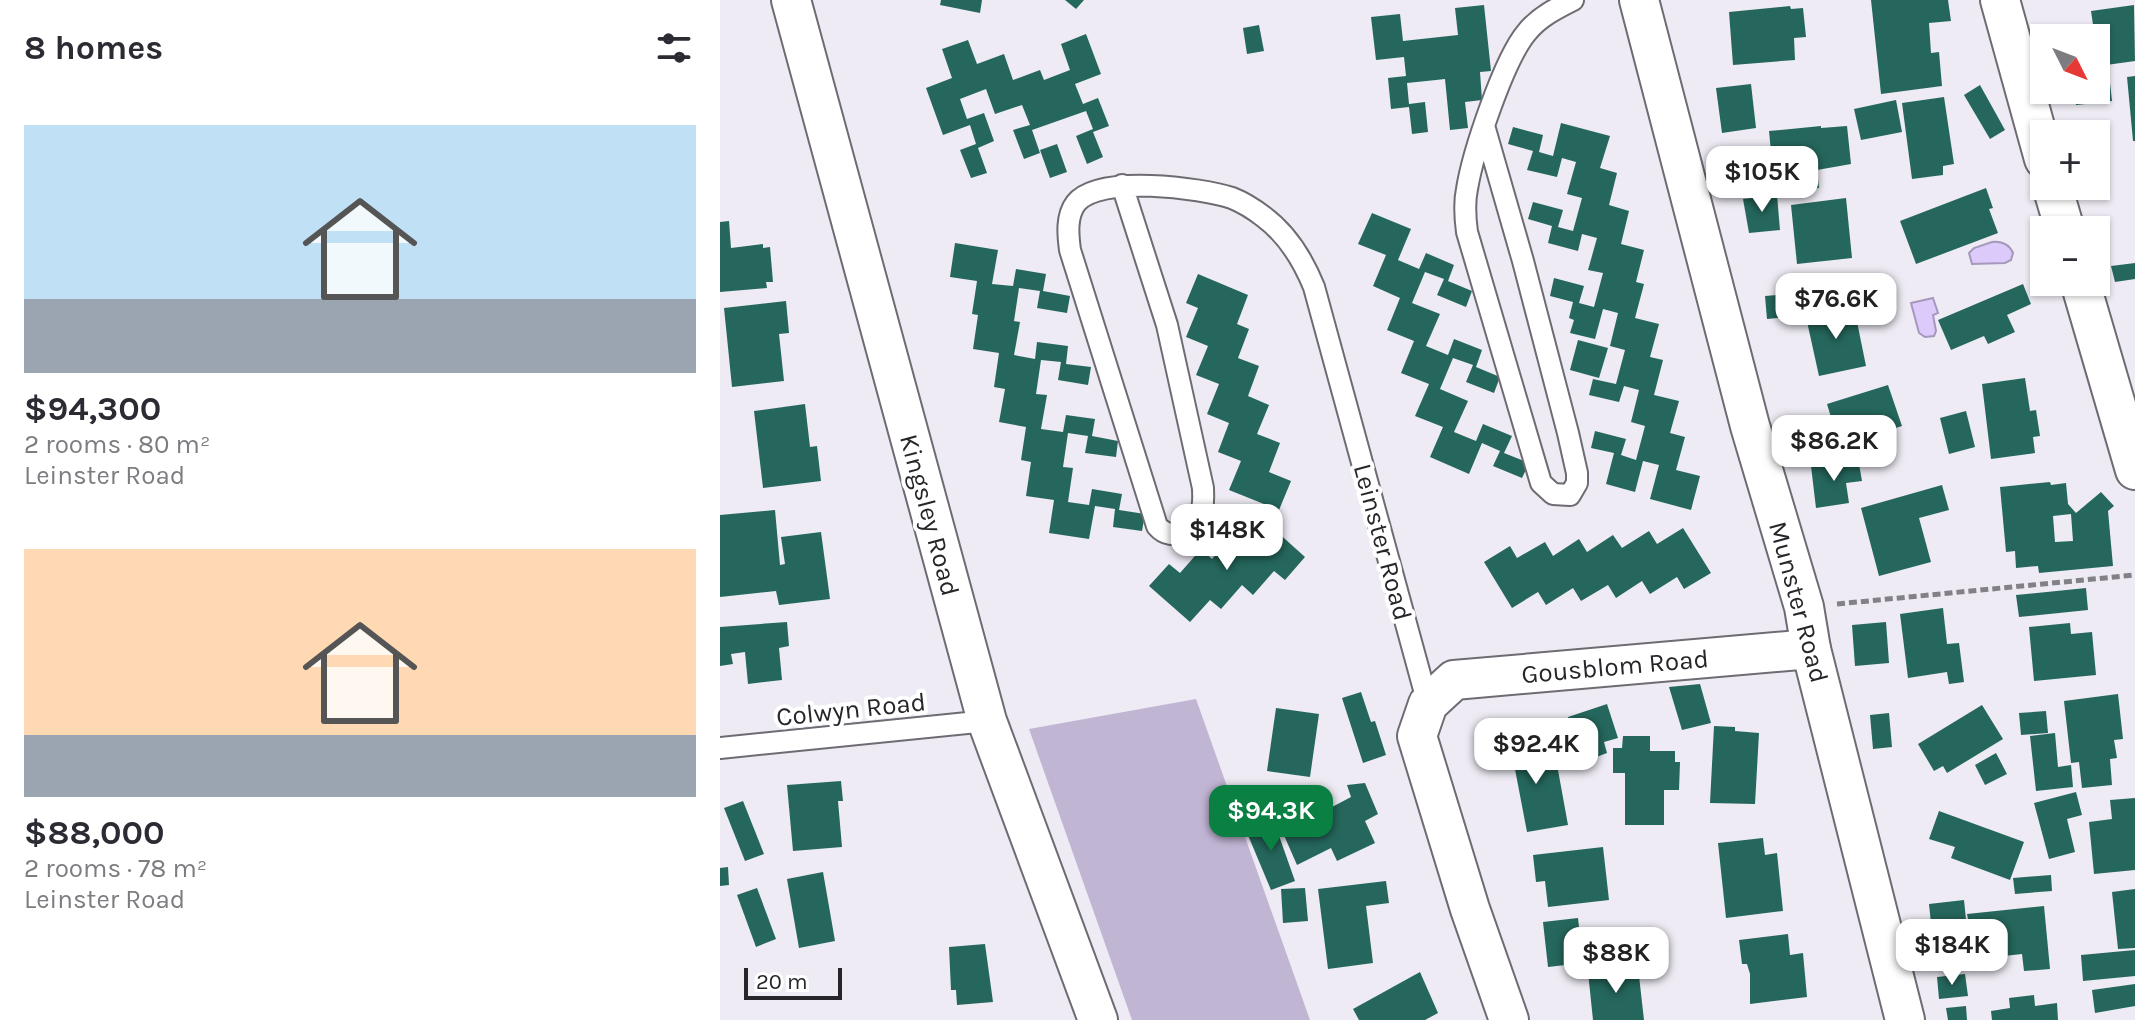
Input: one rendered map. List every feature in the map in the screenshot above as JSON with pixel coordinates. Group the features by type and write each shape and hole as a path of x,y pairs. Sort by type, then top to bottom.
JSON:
{"street":[{"name":"Kingsley Road","path":"791,0 987,721 1098,1020"},
{"name":"Munster Road","path":"1639,0 1750,426 1804,607 1811,649 1905,1020"},
{"path":"2000,0 2033,120"},
{"path":"2084,296 2135,470"},
{"name":"Gousblom Road","path":"1428,704 1454,680 1811,649"},
{"name":"Leinster Road","path":"1428,704 1417,736 1470,909 1509,1020"}],"lane":[{"path":"1485,129 1568,433 1577,473 1577,483 1570,495 1553,494 1541,483 1467,232 1467,189 1485,129 1515,48 1529,29 1553,10 1573,0"},
{"name":"Leinster Road","path":"1122,185 1167,325 1203,488 1201,513 1196,522 1178,534 1162,532 1157,526 1067,233 1077,201 1122,185 1189,188 1234,199 1265,218 1294,247 1305,266 1318,302 1428,704"},
{"name":"Colwyn Road","path":"720,748 987,721"}],"path":[{"path":"1804,607 2135,575"}],"shaded area":[{"path":"1992,242 2009,247 2013,253 2011,260 1972,264 1969,253"},
{"path":"1933,298 1938,313 1933,315 1936,331 1934,336 1925,337 1919,333 1911,303"},
{"path":"1196,699 1310,1020 1132,1020 1029,729"}],"building":[{"path":"941,0 982,0 980,13 940,5"},
{"path":"1065,0 1084,0 1076,9"},
{"path":"1871,0 1948,0 1951,21 1929,23 1931,53 1939,52 1942,86 1881,94"},
{"path":"1484,5 1491,71 1480,72 1482,100 1465,102 1468,128 1450,130 1445,79 1407,83 1409,104 1425,102 1428,132 1412,134 1409,107 1391,109 1388,78 1406,76 1404,57 1376,60 1371,17 1400,14 1403,41 1458,35 1455,8"},
{"path":"2134,5 2135,61 2110,64 2110,24 2093,24 2091,11"},
{"path":"1790,6 1791,9 1803,8 1806,37 1794,38 1795,60 1733,65 1729,12"},
{"path":"1259,25 1264,51 1247,54 1243,28"},
{"path":"1086,34 1101,74 1075,84 1083,104 1098,98 1109,126 1093,132 1103,157 1087,164 1076,136 1093,129 1086,111 1032,130 1040,153 1024,159 1013,130 1030,125 1022,105 995,114 986,89 960,99 967,119 984,113 994,141 978,148 987,173 971,178 960,150 976,144 970,125 943,135 926,88 952,78 942,49 968,40 977,64 1004,54 1013,80 1040,70 1044,80 1070,70 1061,44"},
{"path":"2135,76 2135,141 2133,141 2127,77"},
{"path":"1751,84 1756,128 1722,133 1716,88"},
{"path":"1980,85 2005,130 1990,139 1964,95"},
{"path":"1944,97 1954,164 1943,166 1943,175 1912,179 1902,103"},
{"path":"1896,100 1902,132 1861,140 1854,109"},
{"path":"1561,123 1610,136 1600,168 1617,173 1609,205 1629,211 1621,244 1644,250 1636,282 1644,284 1635,318 1659,324 1650,357 1663,360 1654,395 1679,401 1670,433 1685,437 1676,470 1700,476 1691,510 1650,499 1659,465 1643,461 1635,492 1606,484 1614,453 1591,448 1595,431 1626,439 1621,455 1636,460 1645,426 1631,422 1639,390 1624,386 1619,402 1589,395 1593,379 1616,384 1625,350 1610,346 1618,313 1603,309 1595,339 1570,333 1574,320 1569,318 1573,302 1550,296 1554,278 1584,286 1579,303 1594,307 1603,273 1588,270 1597,238 1582,234 1578,251 1548,243 1552,226 1528,219 1533,202 1563,210 1558,227 1573,231 1582,198 1567,194 1576,162 1562,158 1557,177 1527,170 1533,151 1508,144 1513,127 1543,135 1539,152 1553,156"},
{"path":"1847,126 1851,164 1817,170 1819,188 1775,193 1769,131"},
{"path":"1057,144 1067,172 1050,178 1040,150"},
{"path":"1986,188 1993,208 1989,209 1998,233 1916,264 1900,221"},
{"path":"1777,195 1780,230 1749,233 1743,199"},
{"path":"1846,198 1852,258 1797,264 1791,205"},
{"path":"1372,213 1411,229 1398,260 1419,269 1426,253 1454,265 1448,281 1472,291 1466,307 1437,295 1444,279 1425,272 1412,303 1440,314 1426,346 1448,355 1454,339 1482,350 1476,367 1500,377 1494,393 1466,382 1473,365 1453,358 1440,389 1468,401 1454,432 1476,441 1483,424 1512,436 1504,453 1529,463 1522,478 1493,466 1500,451 1482,443 1469,474 1430,457 1443,427 1415,416 1429,384 1401,373 1414,341 1387,330 1400,298 1373,286 1386,255 1358,244"},
{"path":"729,221 731,248 763,244 763,248 770,247 773,282 766,282 767,288 720,292 720,222"},
{"path":"955,243 998,250 992,284 1013,286 1016,269 1046,274 1043,291 1070,296 1067,313 1037,308 1040,291 1019,288 1014,321 1020,322 1014,355 1035,359 1037,342 1068,346 1066,364 1091,367 1088,385 1058,380 1061,362 1041,360 1036,394 1047,395 1041,429 1063,432 1066,415 1095,419 1092,436 1118,441 1116,457 1085,453 1088,436 1068,433 1063,467 1073,468 1068,502 1089,505 1092,489 1122,494 1119,510 1145,514 1142,531 1113,527 1115,509 1095,506 1089,539 1049,533 1054,500 1026,496 1031,462 1021,460 1026,427 999,422 1005,389 994,387 999,353 973,349 978,315 972,314 977,281 950,277"},
{"path":"2135,263 2135,279 2115,282 2111,266"},
{"path":"1198,274 1248,295 1237,324 1249,329 1238,358 1259,366 1248,396 1269,405 1257,434 1280,443 1269,472 1291,481 1279,510 1229,490 1241,461 1218,452 1229,423 1207,414 1219,384 1196,375 1208,346 1186,337 1198,308 1186,303"},
{"path":"2023,284 2031,304 2007,315 2015,332 1988,344 1984,336 1951,350 1938,320"},
{"path":"1798,293 1801,316 1767,319 1765,296"},
{"path":"786,301 789,333 779,334 784,381 732,387 724,308"},
{"path":"1854,307 1866,366 1819,376 1806,317"},
{"path":"1578,340 1608,348 1599,378 1570,370"},
{"path":"2025,378 2030,411 2036,410 2040,436 2033,437 2035,453 1991,459 1982,384"},
{"path":"1888,385 1902,426 1880,433 1884,444 1843,457 1827,404"},
{"path":"805,404 810,447 817,446 821,481 763,488 754,411"},
{"path":"1966,411 1975,447 1949,454 1940,418"},
{"path":"1844,462 1844,466 1859,464 1862,481 1846,483 1849,503 1816,508 1811,466"},
{"path":"2066,483 2068,504 2076,513 2101,492 2114,506 2108,511 2113,566 2039,573 2038,566 2016,568 2015,551 2006,552 2000,487","holes":["2071,514 2073,541 2055,542 2053,516"]},
{"path":"1942,485 1949,510 1919,518 1931,562 1879,576 1861,508"},
{"path":"775,510 780,565 785,564 781,537 821,532 830,599 779,605 776,591 720,597 720,515"},
{"path":"1266,522 1305,557 1285,580 1274,571 1253,595 1242,585 1221,609 1210,600 1190,622 1149,586 1169,564 1180,573 1201,549 1212,559 1233,535 1245,546"},
{"path":"1683,528 1711,573 1684,589 1677,577 1650,594 1642,581 1616,598 1608,585 1581,601 1573,588 1546,605 1538,592 1512,608 1484,562 1510,546 1517,558 1545,542 1553,556 1579,539 1587,552 1613,535 1622,548 1649,531 1657,544"},
{"path":"2086,588 2088,610 2019,617 2016,595"},
{"path":"1943,608 1947,644 1959,643 1964,682 1949,684 1947,672 1908,678 1900,614"},
{"path":"787,622 789,646 779,648 782,680 748,684 745,652 731,654 733,664 720,666 720,627"},
{"path":"1886,622 1889,663 1855,666 1852,625"},
{"path":"2070,623 2071,634 2092,632 2096,675 2034,681 2029,627"},
{"path":"1700,684 1711,723 1682,730 1669,687"},
{"path":"1361,692 1386,755 1363,763 1342,698"},
{"path":"2118,694 2123,739 2114,740 2117,758 2110,759 2112,785 2082,788 2079,762 2071,763 2064,701"},
{"path":"1607,704 1618,738 1604,742 1607,753 1583,762 1568,717"},
{"path":"1982,705 2003,739 1947,773 1943,766 1934,771 1918,744"},
{"path":"1276,708 1319,714 1310,777 1267,771"},
{"path":"2046,711 2048,733 2021,735 2019,713"},
{"path":"1889,713 1892,747 1873,749 1870,715"},
{"path":"1714,726 1759,733 1755,804 1710,803"},
{"path":"2055,733 2058,767 2071,765 2073,787 2036,791 2030,736"},
{"path":"1526,735 1538,762 1556,759 1568,825 1527,832 1514,764 1505,770 1495,755"},
{"path":"1623,736 1650,736 1650,751 1675,751 1675,762 1680,762 1679,790 1664,790 1664,825 1625,825 1625,773 1613,773 1613,748 1622,748"},
{"path":"1996,753 2007,774 1985,785 1975,765"},
{"path":"841,781 843,801 838,801 842,847 793,851 787,785"},
{"path":"1365,783 1378,814 1365,821 1375,843 1337,861 1331,848 1297,865 1283,833 1297,826 1287,805 1318,791 1328,812 1351,797 1347,785"},
{"path":"2076,792 2082,815 2067,819 2075,852 2049,859 2034,803"},
{"path":"2135,798 2135,870 2094,874 2089,822 2112,819 2110,800"},
{"path":"743,801 764,854 745,861 724,808"},
{"path":"1939,811 2024,842 2010,880 1951,858 1955,847 1929,839"},
{"path":"1272,816 1295,881 1271,890 1245,828"},
{"path":"1763,838 1765,855 1777,853 1783,911 1726,918 1718,843"},
{"path":"1603,847 1609,900 1548,907 1545,881 1536,882 1533,855"},
{"path":"728,867 729,885 720,886 720,868"},
{"path":"823,872 835,941 799,948 787,879"},
{"path":"2051,875 2052,891 2015,894 2013,878"},
{"path":"1386,881 1389,903 1366,906 1373,963 1328,969 1318,889"},
{"path":"757,888 776,939 756,947 737,895"},
{"path":"1305,888 1308,921 1283,923 1281,889"},
{"path":"2135,889 2135,948 2118,949 2112,892"},
{"path":"1964,900 1969,949 1934,953 1929,904"},
{"path":"2044,906 2050,969 2024,971 2022,954 1976,959 1967,914"},
{"path":"1578,918 1583,963 1548,967 1543,922"},
{"path":"1788,934 1790,955 1803,953 1807,997 1750,1004 1750,974 1747,964 1742,964 1739,940"},
{"path":"985,944 993,1002 957,1005 956,990 951,990 949,947"},
{"path":"2135,950 2135,976 2083,981 2081,955"},
{"path":"1638,967 1644,1020 1593,1020 1588,972"},
{"path":"1420,972 1438,1013 1425,1020 1359,1020 1353,1009"},
{"path":"1965,974 1968,996 1939,999 1937,977"},
{"path":"2135,984 2135,1006 2095,1013 2092,990"},
{"path":"2034,995 2035,1006 2057,1003 2058,1020 1992,1020 1991,1011 2010,1008 2009,998"},
{"path":"1966,1006 1967,1020 1948,1020 1946,1008"}]}
